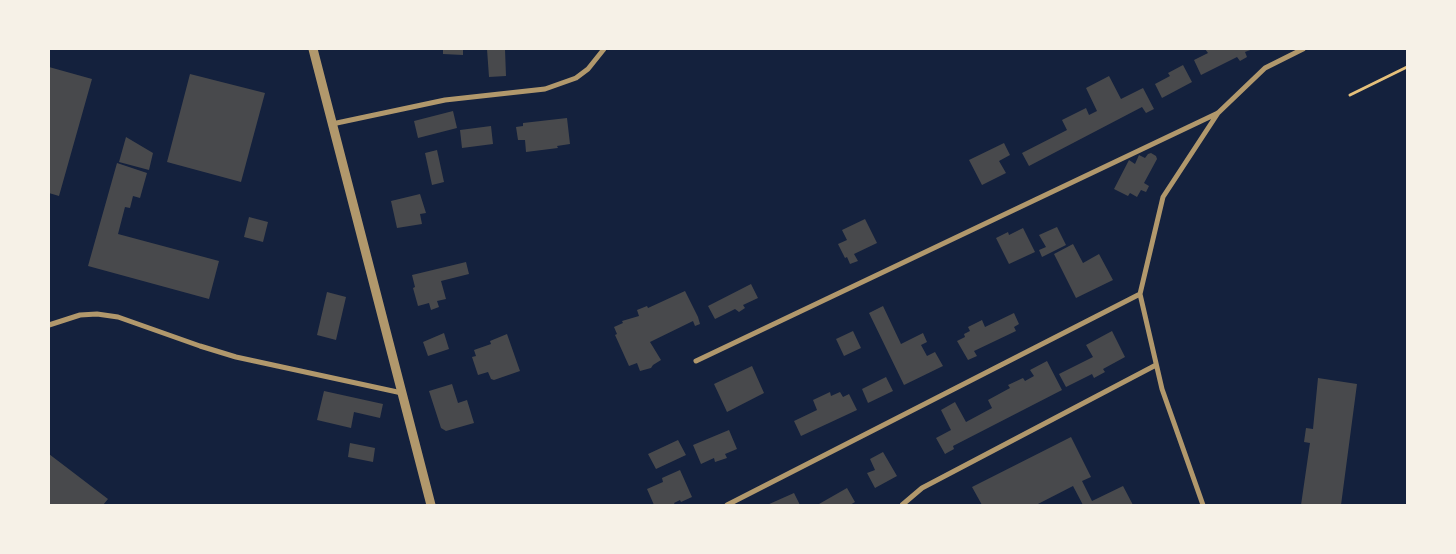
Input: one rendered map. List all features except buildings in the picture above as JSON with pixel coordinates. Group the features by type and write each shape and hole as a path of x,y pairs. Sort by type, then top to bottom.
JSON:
{"street":[{"path":"313,49 431,505"},
{"path":"332,124 445,100 546,89 576,78 588,69 604,49"},
{"path":"1203,505 1171,415 1156,365 1140,294 1163,197 1218,113 1265,68 1303,49"},
{"path":"696,361 1218,113"},
{"path":"727,505 1140,294"},
{"path":"49,325 80,315 97,314 118,317 200,346 236,356 402,394"},
{"path":"902,505 922,488 1156,365"}],"path":[{"path":"1350,95 1407,67"}]}
